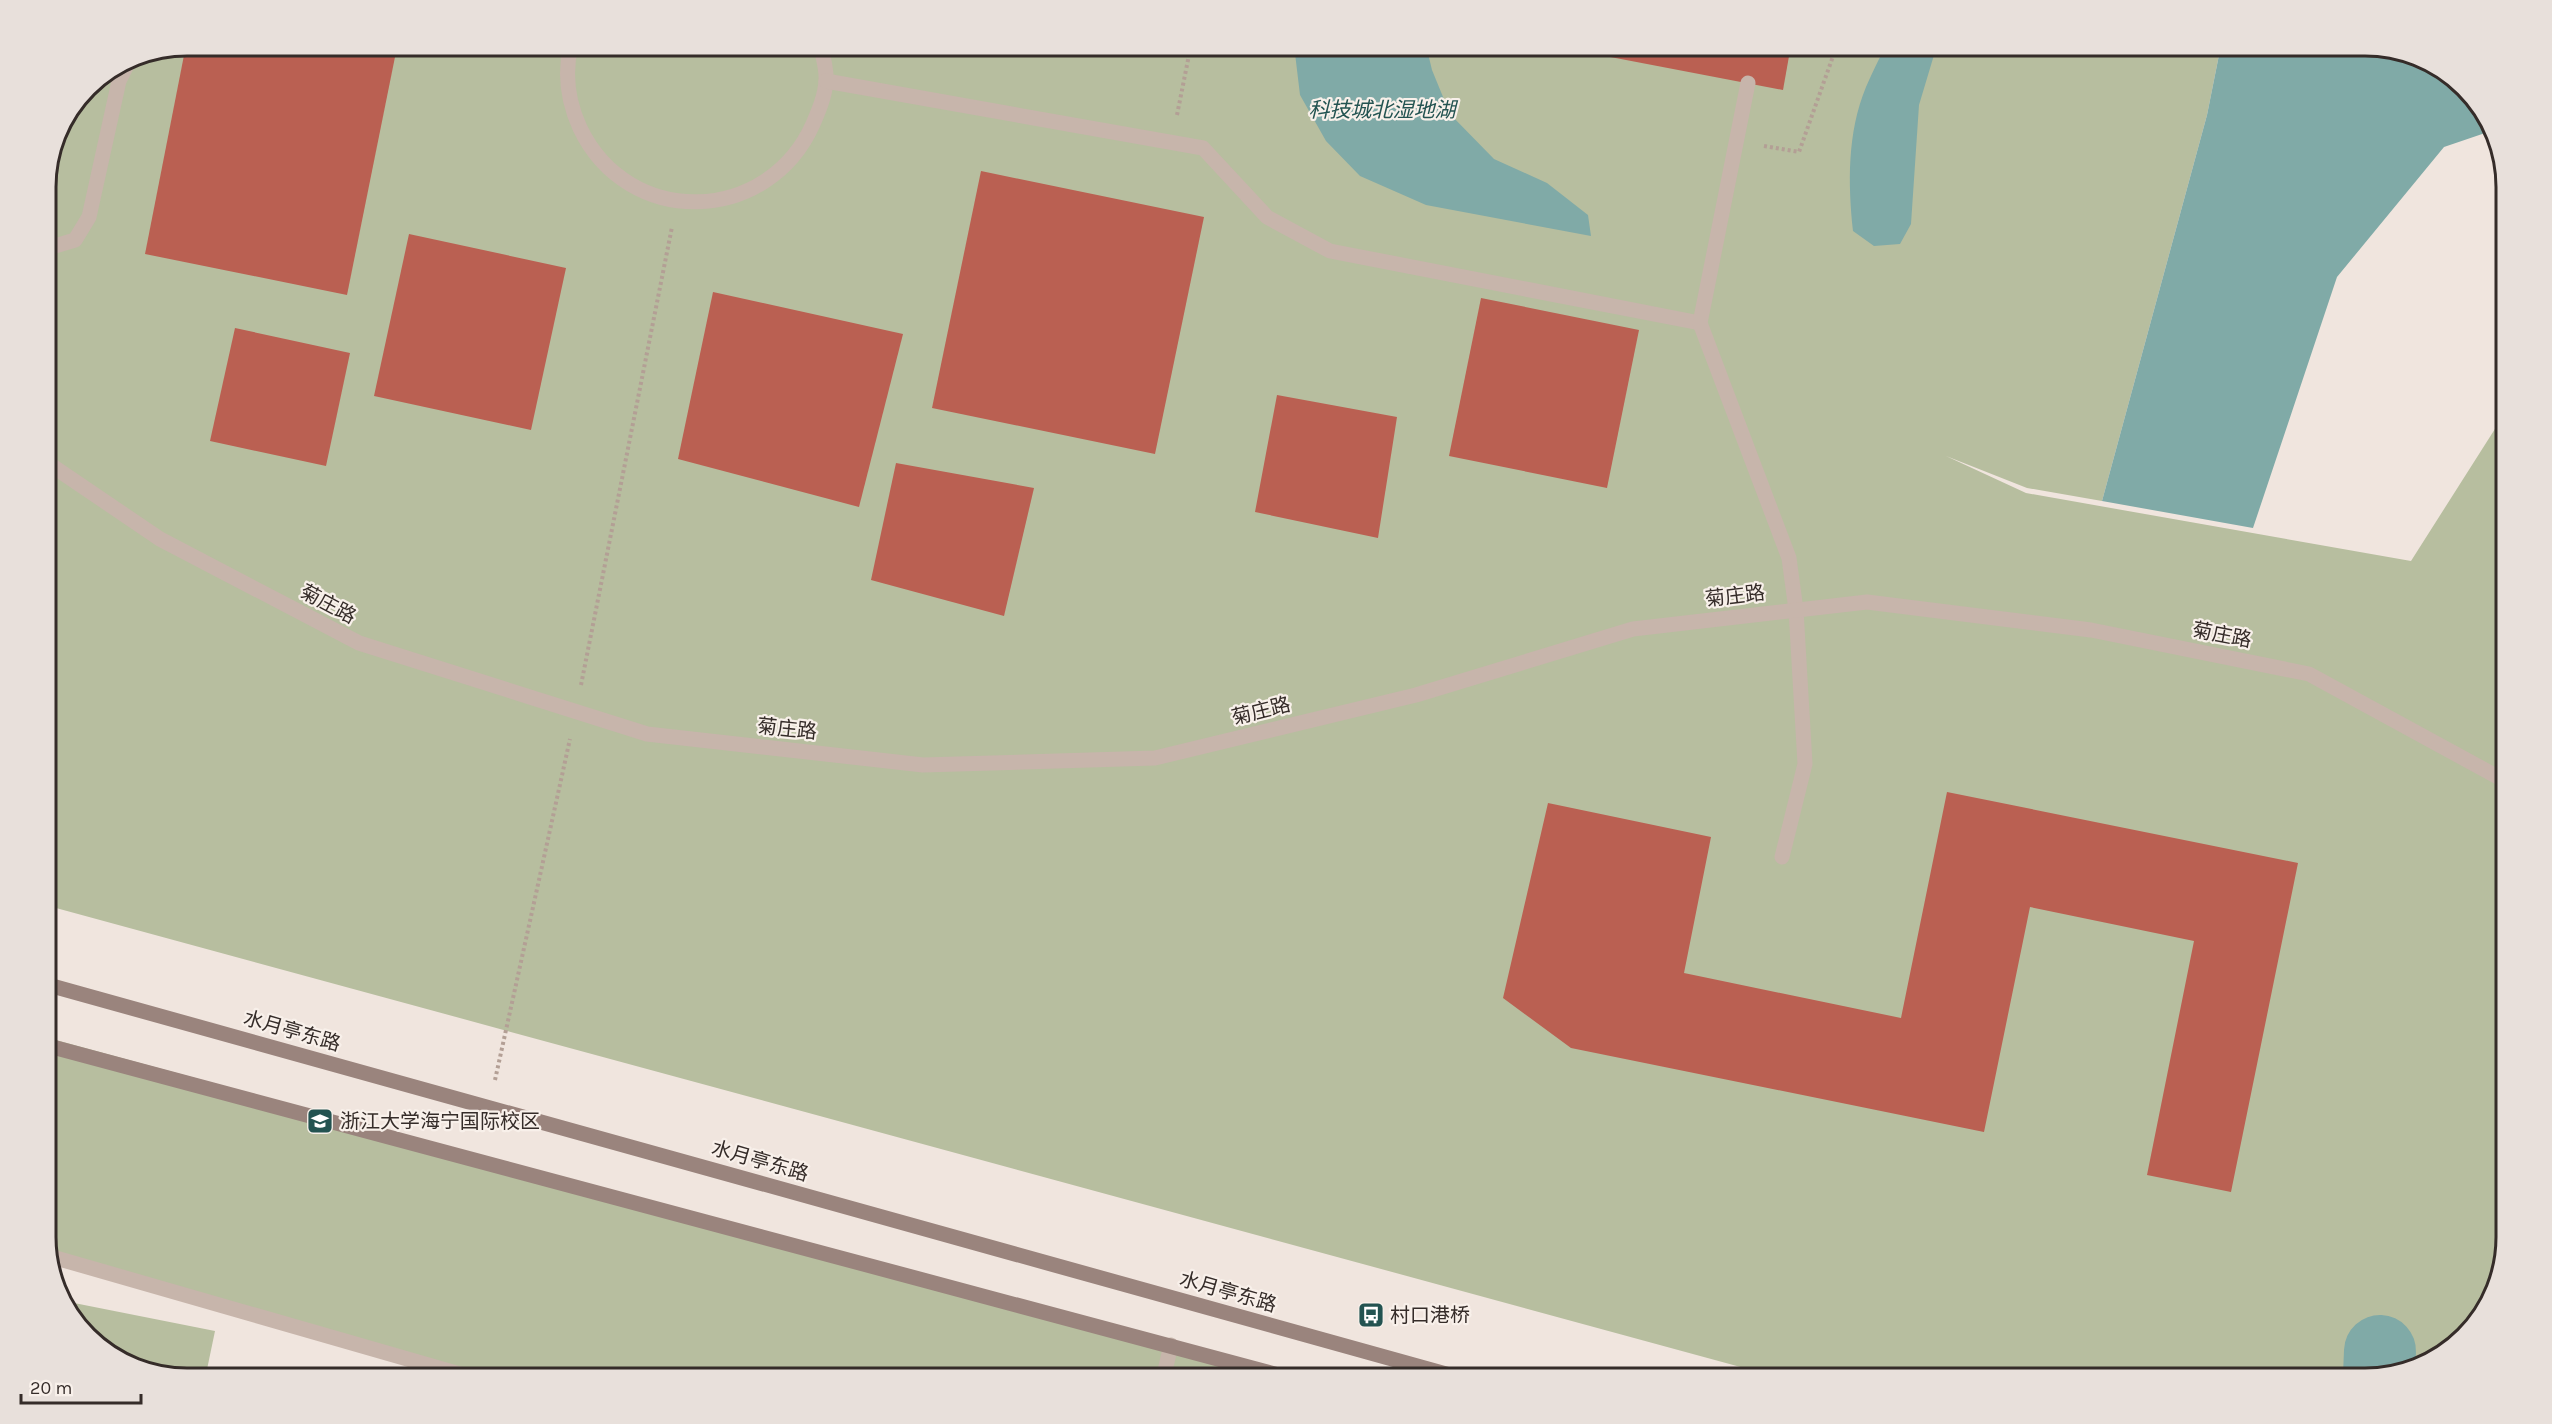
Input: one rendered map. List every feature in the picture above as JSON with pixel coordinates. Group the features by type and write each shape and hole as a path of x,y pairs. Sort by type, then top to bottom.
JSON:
{"main road":[{"name":"水月亭东路","path":"56,987 1424,1368"},
{"path":"56,1048 1254,1368"}],"street":[{"path":"568,56 566,64 571,108 589,147 620,179 659,198 701,203 742,195 777,174 805,143 821,106 826,81 822,56"},
{"path":"56,246 75,240 89,217 119,81 124,72"},
{"path":"826,81 1203,148 1267,217 1330,251 1700,323"},
{"path":"1748,83 1700,323 1790,558 1796,610 1805,764 1782,857"},
{"name":"菊庄路","path":"56,468 160,539 359,643 647,734 923,765 1155,758 1416,695 1633,629 1867,602 2091,630 2309,674 2496,776"},
{"path":"57,1258 439,1368"},
{"path":"1166,1368 1171,1345"}],"path":[{"path":"1172,142 1189,56"},
{"path":"1736,141 1799,152 1833,56"},
{"path":"489,1108 576,712 677,200"}],"green space":[{"path":"178,56 2219,56 2207,115 2102,501 2027,488 1946,456 2026,493 2411,561 2496,427 2496,1237 2492,1271 2487,1287 2469,1317 2445,1341 2415,1359 2382,1367 1745,1368 56,908 56,178 65,137 83,107 100,88 121,73 153,60"},
{"path":"56,1040 1171,1345 1247,1368 439,1368 57,1258"},
{"path":"74,1303 215,1331 207,1368 153,1364 121,1351 107,1341 88,1324"}],"water":[{"name":"科技城北湿地湖","path":"1295,56 1429,56 1450,114 1494,159 1547,183 1588,215 1591,236 1426,205 1360,176 1326,141 1300,95"},
{"path":"1881,56 1934,56 1919,105 1911,224 1900,244 1874,246 1853,231 1850,159 1855,122 1868,82"},
{"path":"2219,56 2382,57 2415,65 2445,83 2469,107 2485,133 2444,147 2337,277 2253,528 2102,501 2207,115"}],"building":[{"path":"184,56 395,56 347,295 145,254"},
{"path":"1605,56 1789,56 1783,90"},
{"path":"981,171 1204,217 1155,454 932,408"},
{"path":"409,234 566,268 531,430 374,396"},
{"path":"713,292 903,334 859,507 678,459"},
{"path":"1481,298 1639,330 1607,488 1449,456"},
{"path":"235,328 350,353 326,466 210,441"},
{"path":"1277,395 1397,417 1378,538 1255,512"},
{"path":"896,463 1034,488 1004,616 871,580"},
{"path":"1947,792 2298,863 2231,1192 2147,1175 2194,941 2030,907 1984,1132 1571,1048 1503,998 1548,803 1711,837 1684,973 1901,1018"}],"waterway":[{"path":"2379,1367 2380,1351"}],"place":[{"name":"浙江大学海宁国际校区","path":"320,1121"},
{"name":"村口港桥","path":"1371,1315"}]}
